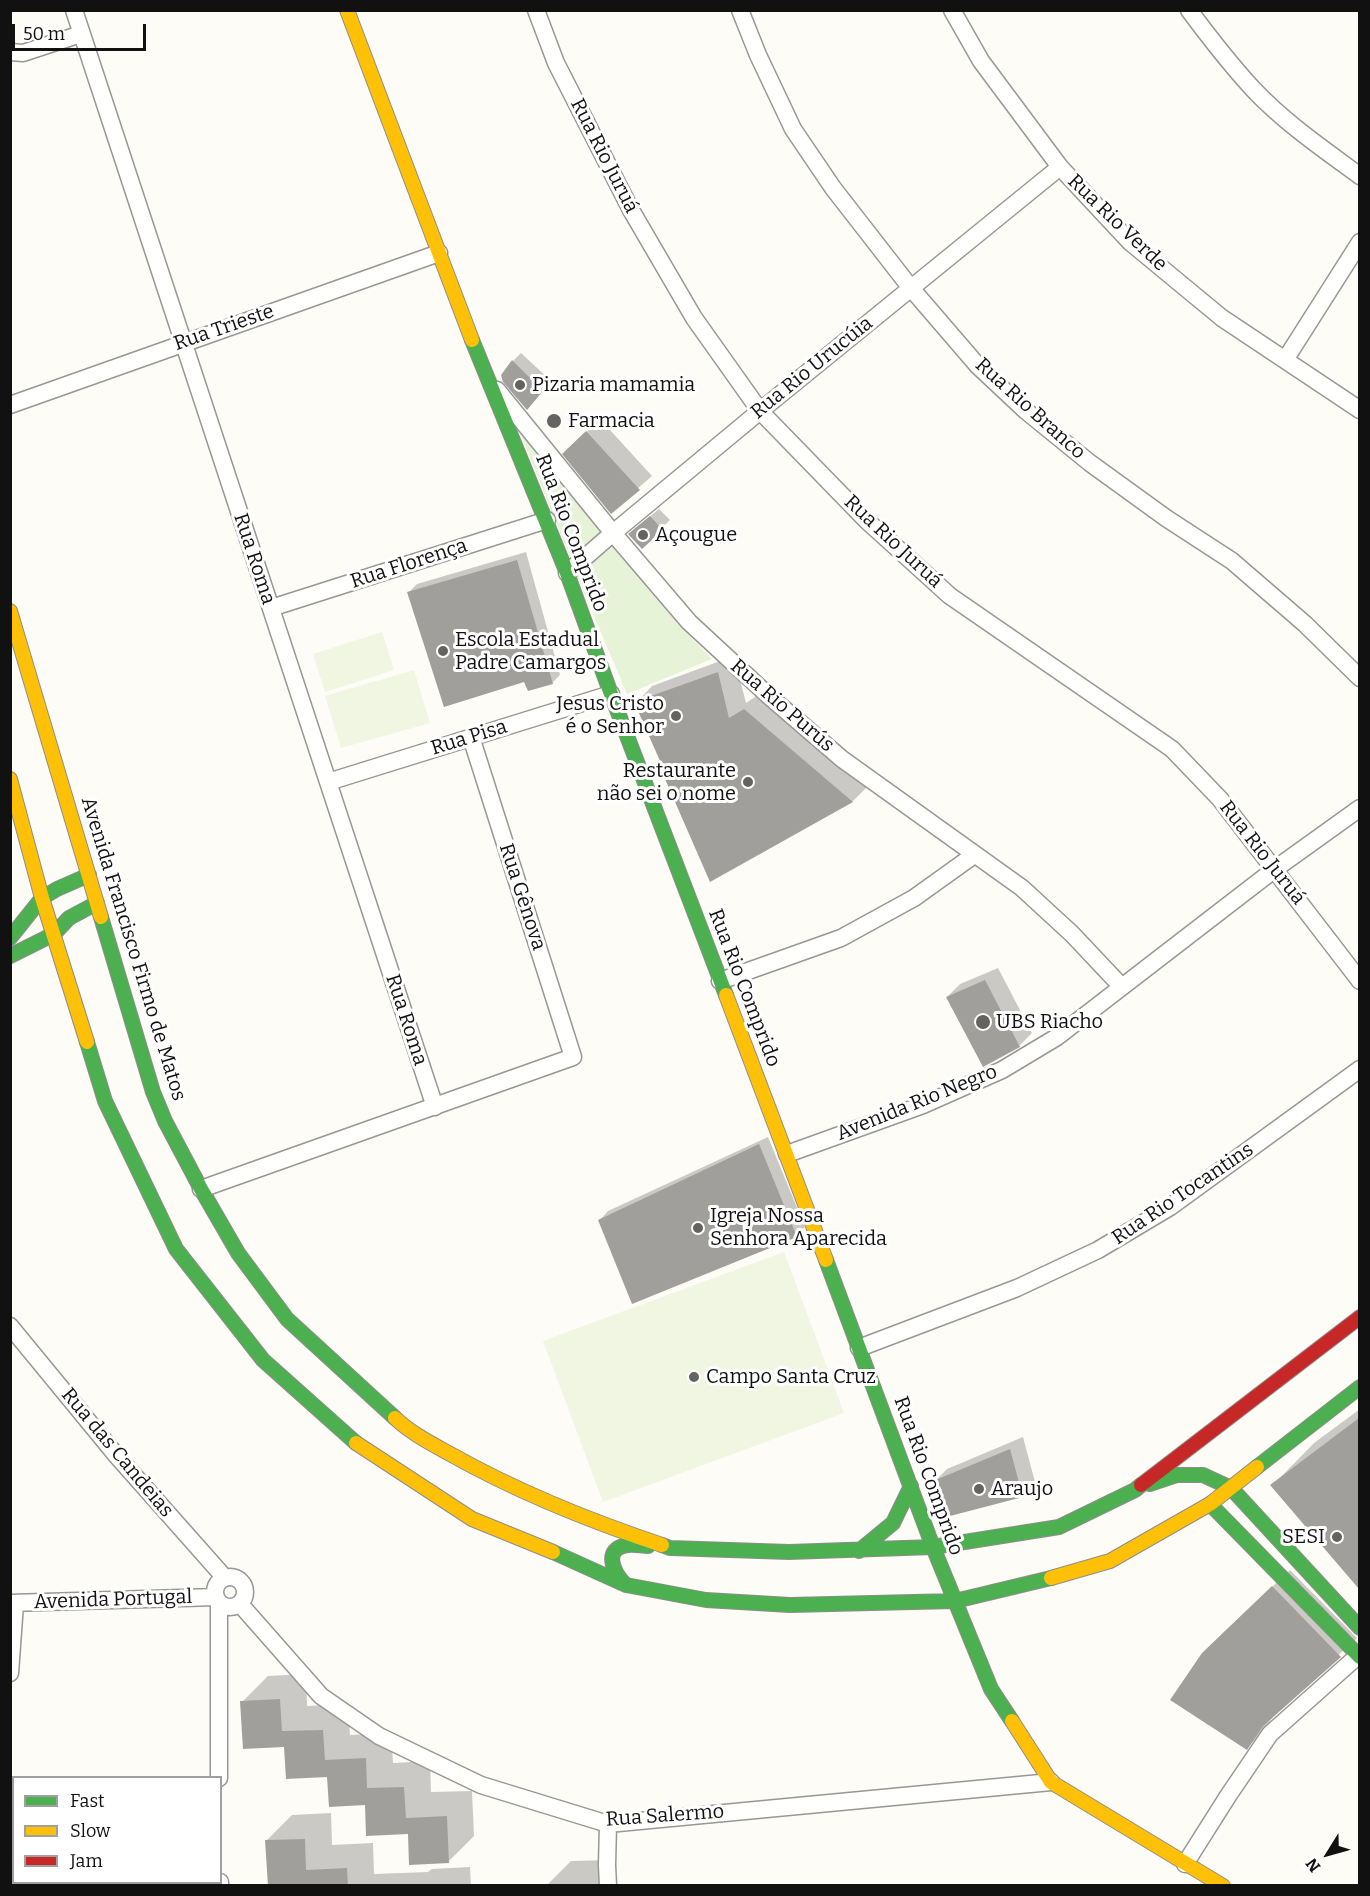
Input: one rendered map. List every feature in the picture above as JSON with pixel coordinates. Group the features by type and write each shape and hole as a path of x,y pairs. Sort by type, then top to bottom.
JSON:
{"street":[{"name":"Rua Roma","path":"74,10 435,1107"},
{"name":"Rua Rio Comprido","path":"347,10 488,378 547,520 933,1547 991,1689 1051,1782 1223,1886"},
{"name":"Rua Rio Juruá","path":"536,10 556,63 631,210 694,318 760,411 866,520 950,596 1172,749 1220,799 1359,981"},
{"name":"Rua Rio Branco","path":"740,10 758,55 793,129 833,188 910,287 978,366 1026,411 1090,463 1166,518 1232,561 1305,624 1359,678"},
{"name":"Rua Rio Verde","path":"952,10 981,61 1060,167 1130,242 1222,318 1359,410"},
{"path":"1189,10 1212,42 1254,90 1298,129 1359,177"},
{"path":"10,52 23,53 81,34"},
{"name":"Rua Rio Urucúia","path":"567,573 910,287 1060,167"},
{"path":"1285,360 1359,242"},
{"name":"Rua Trieste","path":"10,405 439,253"},
{"name":"Rua Rio Purús","path":"488,378 688,622 842,759 1022,888 1072,934 1122,987"},
{"name":"Rua Florença","path":"271,609 547,520"},
{"name":"Avenida Francisco Firmo de Matos","path":"10,611 35,688 153,1092 165,1121 201,1189 238,1253 287,1319 409,1431 484,1473 614,1529 670,1548 789,1552 859,1551 933,1547 1059,1527 1135,1490 1359,1317"},
{"name":"Rua Pisa","path":"328,782 611,694"},
{"name":"Rua Gênova","path":"435,1107 573,1057 471,737"},
{"path":"10,779 42,898 105,1101 176,1250 263,1360 354,1441 472,1519 626,1585 706,1600 790,1605 955,1601 1031,1584 1110,1561 1210,1504 1359,1386"},
{"name":"Avenida Rio Negro","path":"787,1154 923,1105 1002,1070 1057,1036 1275,869 1359,808"},
{"path":"720,981 841,938 914,898 974,855"},
{"path":"10,938 42,898 88,875"},
{"path":"10,956 54,934 69,918 97,903"},
{"name":"Rua Rio Tocantins","path":"859,1348 1017,1288 1098,1250 1170,1207 1359,1070"},
{"path":"201,1189 435,1107"},
{"name":"Rua das Candeias","path":"10,1326 116,1455 225,1578"},
{"path":"1135,1490 1177,1475 1203,1475 1230,1488 1359,1628"},
{"path":"859,1551 893,1523 911,1486"},
{"path":"1185,1864 1270,1734 1359,1656 1210,1504"},
{"path":"626,1585 617,1576 612,1566 617,1549 627,1545 670,1548"},
{"path":"217,1600 229,1608 240,1604 245,1593 242,1582 231,1577 225,1578 217,1586 217,1600 219,1776"},
{"name":"Avenida Portugal","path":"13,1603 217,1600"},
{"path":"10,1673 13,1603"},
{"name":"Rua Salermo","path":"240,1604 321,1696 379,1736 481,1785 608,1824 1051,1782"},
{"path":"608,1824 608,1886"}],"green space":[{"path":"517,425 601,531 570,557"},
{"path":"615,545 677,623 712,659 627,694 577,576"},
{"path":"382,632 394,670 325,692 313,654"},
{"path":"414,670 430,723 341,748 325,696"},
{"name":"Campo Santa Cruz","path":"784,1252 844,1413 603,1502 543,1341"}],"building":[{"name":"Pizaria mamamia","path":"512,360 543,391 527,410 503,382 501,375"},
{"path":"586,431 640,490 611,514 562,454"},
{"name":"Açougue","path":"650,516 663,530 642,549 628,534"},
{"path":"517,560 553,684 528,691 524,682 444,707 407,592"},
{"name":"Restaurante não sei o nome","path":"718,672 729,718 744,709 853,802 710,882 634,702"},
{"name":"UBS Riacho","path":"985,980 1020,1047 983,1067 946,997"},
{"name":"Igreja Nossa Senhora Aparecida","path":"759,1144 797,1237 632,1304 598,1220"},
{"name":"SESI","path":"1359,1418 1359,1589 1270,1485"},
{"name":"Araujo","path":"1010,1449 1023,1497 950,1516 933,1481"},
{"path":"1272,1586 1341,1657 1263,1726 1247,1750 1170,1700 1202,1653"},
{"path":"280,1699 282,1731 323,1730 325,1760 366,1758 367,1788 404,1787 406,1818 447,1816 449,1863 409,1865 408,1834 366,1836 365,1805 329,1807 327,1777 286,1779 284,1747 243,1749 240,1701"},
{"path":"305,1839 306,1870 347,1868 348,1886 268,1886 265,1840"}],"traffic: fast":[{"path":"472,340 567,573 726,995"},
{"path":"10,938 42,898 89,875"},
{"path":"10,956 54,934 69,918 97,903"},
{"path":"101,917 153,1092 165,1121 238,1253 287,1319 395,1418"},
{"path":"87,1042 105,1101 176,1249 263,1360 356,1443"},
{"path":"826,1260 933,1547 991,1689 1012,1721"},
{"path":"1257,1467 1360,1387"},
{"path":"1150,1484 1177,1475 1203,1475 1231,1488 1360,1628"},
{"path":"662,1545 670,1548 789,1552 933,1547 1059,1527 1141,1485"},
{"path":"859,1551 893,1523 911,1486"},
{"path":"1210,1504 1360,1657"},
{"path":"626,1585 617,1574 612,1562 615,1551 628,1545 648,1546"},
{"path":"553,1552 626,1585 706,1600 790,1605 955,1601 1051,1578"}],"traffic: slow":[{"path":"347,10 472,340"},
{"path":"10,611 101,917"},
{"path":"10,779 42,898 87,1042"},
{"path":"726,995 826,1260"},
{"path":"395,1418 430,1443 477,1469 581,1516 662,1545"},
{"path":"356,1443 472,1519 553,1552"},
{"path":"1051,1578 1110,1561 1210,1504 1257,1467"},
{"path":"1012,1721 1051,1782 1223,1886"}],"traffic: jam":[{"path":"1141,1485 1360,1317"}],"place":[{"name":"Pizaria mamamia","path":"520,385"},
{"name":"Farmacia","path":"554,421"},
{"name":"Açougue","path":"643,535"},
{"name":"Escola Estadual Padre Camargos","path":"443,651"},
{"name":"Jesus Cristo é o Senhor","path":"676,716"},
{"name":"Restaurante não sei o nome","path":"748,782"},
{"name":"UBS Riacho","path":"983,1022"},
{"name":"Igreja Nossa Senhora Aparecida","path":"698,1228"},
{"name":"Campo Santa Cruz","path":"694,1377"},
{"name":"Araujo","path":"979,1489"},
{"name":"SESI","path":"1337,1537"}]}
